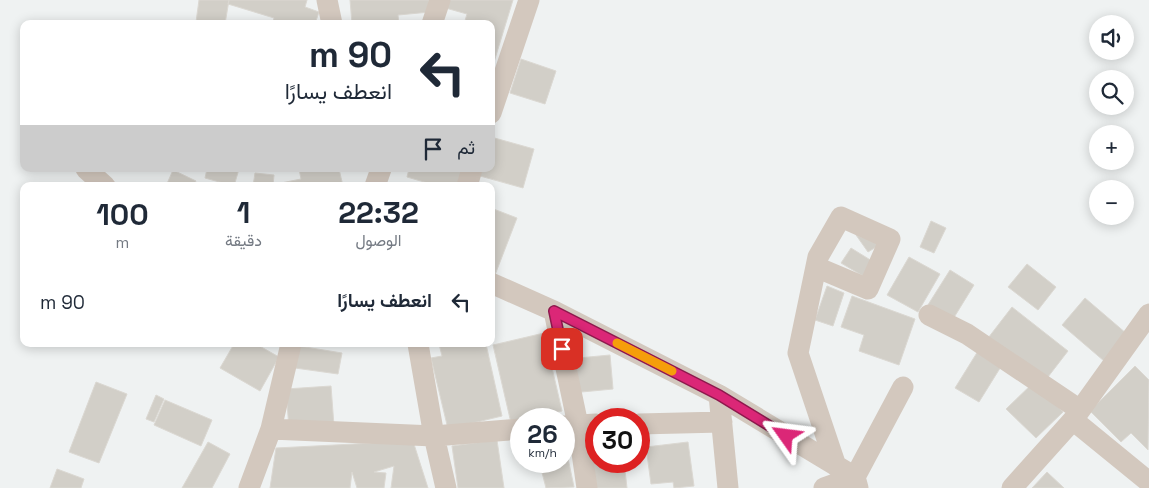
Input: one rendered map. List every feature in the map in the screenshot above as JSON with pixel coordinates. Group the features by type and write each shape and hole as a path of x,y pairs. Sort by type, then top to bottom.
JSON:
{"street":[{"path":"327,0 331,20"},
{"path":"433,20 440,0"},
{"path":"495,100 529,0"},
{"path":"89,172 101,182"},
{"path":"816,266 798,353 836,466"},
{"path":"495,285 554,311 719,395 836,466 856,483"},
{"path":"554,311 579,425 587,488"},
{"path":"1012,488 1077,415 1149,314"},
{"path":"929,315 967,334 1077,415 1149,482 1143,488"},
{"path":"249,488 270,429 290,347"},
{"path":"419,347 434,436 446,488"},
{"path":"856,483 903,387"},
{"path":"719,395 728,488"},
{"path":"650,424 722,422"},
{"path":"270,429 434,436 510,430"},
{"path":"824,488 856,483"}],"building":[{"path":"199,0 229,0 226,20 196,20"},
{"path":"229,0 307,0 305,7 319,12 316,20 273,20 274,18 228,4"},
{"path":"350,0 429,0 430,12 398,15 399,20 352,20"},
{"path":"444,0 513,0 495,59 495,20 465,20 467,14 442,7"},
{"path":"521,59 556,71 545,104 510,93"},
{"path":"495,138 534,149 523,188 480,176 481,172 495,172"},
{"path":"172,172 177,172 196,181 195,182 168,182"},
{"path":"206,172 238,172 235,182 220,182 205,178"},
{"path":"300,172 340,172 342,182 286,182 301,179"},
{"path":"408,172 461,172 458,182 424,182 407,177"},
{"path":"255,173 274,175 273,182 254,182"},
{"path":"495,210 517,218 495,275"},
{"path":"931,221 946,228 934,253 920,247"},
{"path":"856,235 881,244 868,252"},
{"path":"851,248 872,261 863,276 841,263"},
{"path":"909,257 940,274 918,312 887,295"},
{"path":"1027,264 1056,287 1038,310 1008,287"},
{"path":"950,270 974,285 950,324 926,308"},
{"path":"827,286 844,293 833,326 815,320"},
{"path":"852,296 915,319 899,365 859,351 864,335 841,327"},
{"path":"1085,298 1127,334 1104,361 1062,325"},
{"path":"1012,307 1068,351 1041,386 985,342"},
{"path":"544,333 561,408 510,408 510,419 493,347 495,345"},
{"path":"232,347 261,347 279,357 260,391 220,368"},
{"path":"299,347 342,353 338,374 295,368"},
{"path":"440,347 487,347 502,416 448,429 431,358 442,356"},
{"path":"978,351 1002,365 979,402 955,388"},
{"path":"610,355 613,389 571,393 568,359"},
{"path":"1135,366 1149,380 1148,450 1131,433 1121,442 1090,411"},
{"path":"96,382 127,394 99,463 69,452"},
{"path":"1034,382 1063,412 1036,438 1006,409"},
{"path":"331,386 334,426 289,429 286,389"},
{"path":"156,395 164,399 154,422 146,419"},
{"path":"165,400 212,420 201,446 154,425"},
{"path":"497,440 504,488 458,488 452,446"},
{"path":"413,441 428,488 391,488 394,466 374,472 386,473 384,488 357,488 352,472 350,488 270,488 276,448"},
{"path":"208,442 230,454 212,488 182,488"},
{"path":"688,442 694,486 674,488 673,482 651,484 650,447"},
{"path":"57,469 84,479 81,488 50,488"},
{"path":"1047,472 1064,488 1032,488"},
{"path":"542,473 571,473 574,487 546,488"},
{"path":"594,473 625,473 627,488 595,488"}],"slow traffic":[{"path":"617,343 672,371"}],"route":[{"path":"562,349 554,311 719,395 786,436"}]}
